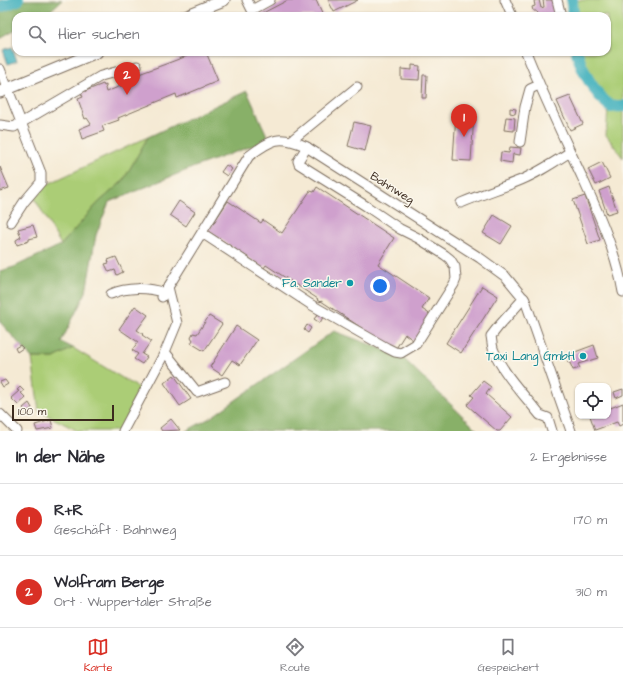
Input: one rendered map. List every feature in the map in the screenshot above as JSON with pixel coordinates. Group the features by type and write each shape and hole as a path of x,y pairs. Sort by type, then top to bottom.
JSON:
{"main road":[{"path":"194,12 224,0"},
{"path":"4,90 87,56"}],"street":[{"path":"247,0 252,10 270,0"},
{"path":"505,0 510,12"},
{"path":"557,0 560,12"},
{"path":"528,56 539,85 595,206 620,273 623,292"},
{"path":"0,125 14,127 101,76 137,66"},
{"path":"0,69 4,90 21,122 41,173 41,182 24,202 11,222"},
{"path":"520,142 525,107 530,89 539,85"},
{"path":"292,140 357,87"},
{"name":"Bahnweg","path":"165,293 249,156 265,144 278,139 292,140 307,147 480,258 506,277 524,298 571,431"},
{"path":"202,233 310,304 391,350 401,353 416,344 454,284 456,273 453,263 445,255 418,238 400,229 299,164 298,161 307,147"},
{"path":"461,203 517,182 570,152"},
{"path":"111,294 120,290 136,289 157,290 165,293 177,323 165,352 123,431"},
{"path":"524,298 491,336 493,350 499,362 521,392 540,415 548,418 552,431"},
{"path":"165,352 197,392 225,382"},
{"path":"0,414 17,431"}],"green space":[{"path":"0,0 62,0 47,12 12,12 12,31 0,38"},
{"path":"570,0 623,0 623,158 606,135 608,109 579,56 611,56 611,12 571,12"},
{"path":"247,91 269,140 197,166 109,202 96,235 86,292 61,342 73,348 54,358 32,358 0,322 0,271 14,267 61,245 98,203 123,181 148,137"},
{"path":"148,137 123,181 98,203 61,245 31,192"},
{"path":"334,331 401,356 478,431 186,431 210,418"},
{"path":"73,348 142,390 120,431 78,431 39,411 32,358 54,358"}],"water":[{"path":"12,47 12,56 15,56 17,61 8,64 3,50"}],"building":[{"path":"288,0 316,0 321,12 265,12"},
{"path":"328,0 358,0 334,12"},
{"path":"539,0 541,8 544,7 543,0 554,0 557,12 533,11 532,7 535,6 534,1"},
{"path":"187,56 208,56 218,81 177,98 176,94 118,118 119,120 102,126 104,131 82,139 79,129 91,124 87,118 85,119 78,99 83,97 81,93 103,84 104,86 106,85 106,92 133,81 131,77"},
{"path":"412,65 420,66 419,80 401,79 401,69 412,70"},
{"path":"423,75 427,75 426,98 422,98"},
{"path":"570,96 583,124 570,130 557,101"},
{"path":"510,108 516,109 515,114 510,113"},
{"path":"456,114 474,115 471,161 453,160"},
{"path":"506,117 515,118 514,131 504,130"},
{"path":"354,122 371,126 365,151 348,146"},
{"path":"510,147 521,148 520,155 513,154 512,163 500,161 501,152 509,153"},
{"path":"602,162 610,178 596,185 588,169"},
{"path":"226,165 232,169 227,176 221,172"},
{"path":"0,167 9,188 0,191"},
{"name":"Fa. Sander","path":"317,187 394,238 378,264 429,298 422,309 434,317 417,343 405,334 395,350 266,265 264,268 208,231 228,201 261,223 263,220 282,233 310,191 314,192"},
{"path":"609,187 617,211 607,214 599,191"},
{"path":"585,196 600,240 588,244 573,200"},
{"path":"179,201 195,212 186,226 170,215"},
{"path":"494,215 512,226 501,244 483,233"},
{"path":"33,225 37,237 17,245 16,240 21,237 18,229"},
{"path":"116,257 123,272 117,275 115,270 109,272 105,264 109,263 108,260"},
{"path":"482,286 498,296 461,353 446,343"},
{"path":"135,306 148,315 137,330 151,341 142,354 147,357 142,364 134,359 138,354 132,350 138,342 119,329"},
{"path":"318,314 323,317 320,323 314,319"},
{"path":"209,316 222,324 204,351 191,343 193,340 191,337 193,333 197,334"},
{"path":"307,325 311,328 308,333 304,330"},
{"path":"236,326 257,340 240,365 232,360 222,375 210,367"},
{"path":"20,345 23,348 17,352 15,348"},
{"name":"Taxi Lang GmbH","path":"594,345 598,358 578,364 580,368 573,370 570,363 567,362 569,359 567,355"},
{"path":"174,375 191,399 180,406 164,383"},
{"path":"5,380 8,384 3,387 0,382"},
{"path":"483,381 491,387 486,394 512,417 500,431 497,431 467,405 474,397 471,395"},
{"path":"20,387 24,391 21,393 26,398 18,405 11,398 19,391 17,390"},
{"path":"623,389 623,395 616,398 614,392"},
{"path":"29,403 32,408 27,412 23,408"},
{"path":"623,403 623,424 619,426 617,422 595,430 591,419 611,419 611,408"},
{"path":"171,419 180,430 162,431 160,428"},
{"path":"51,420 53,428 37,431 35,425"}],"waterway":[{"path":"0,7 18,0"},
{"path":"572,0 573,12"},
{"path":"578,56 590,82 605,102 611,107 623,106"}],"place":[{"name":"Wolfram Berge","path":"127,95"},
{"name":"R+R","path":"464,137"},
{"name":"Fa. Sander","path":"350,283"},
{"name":"Taxi Lang GmbH","path":"583,356"}]}
